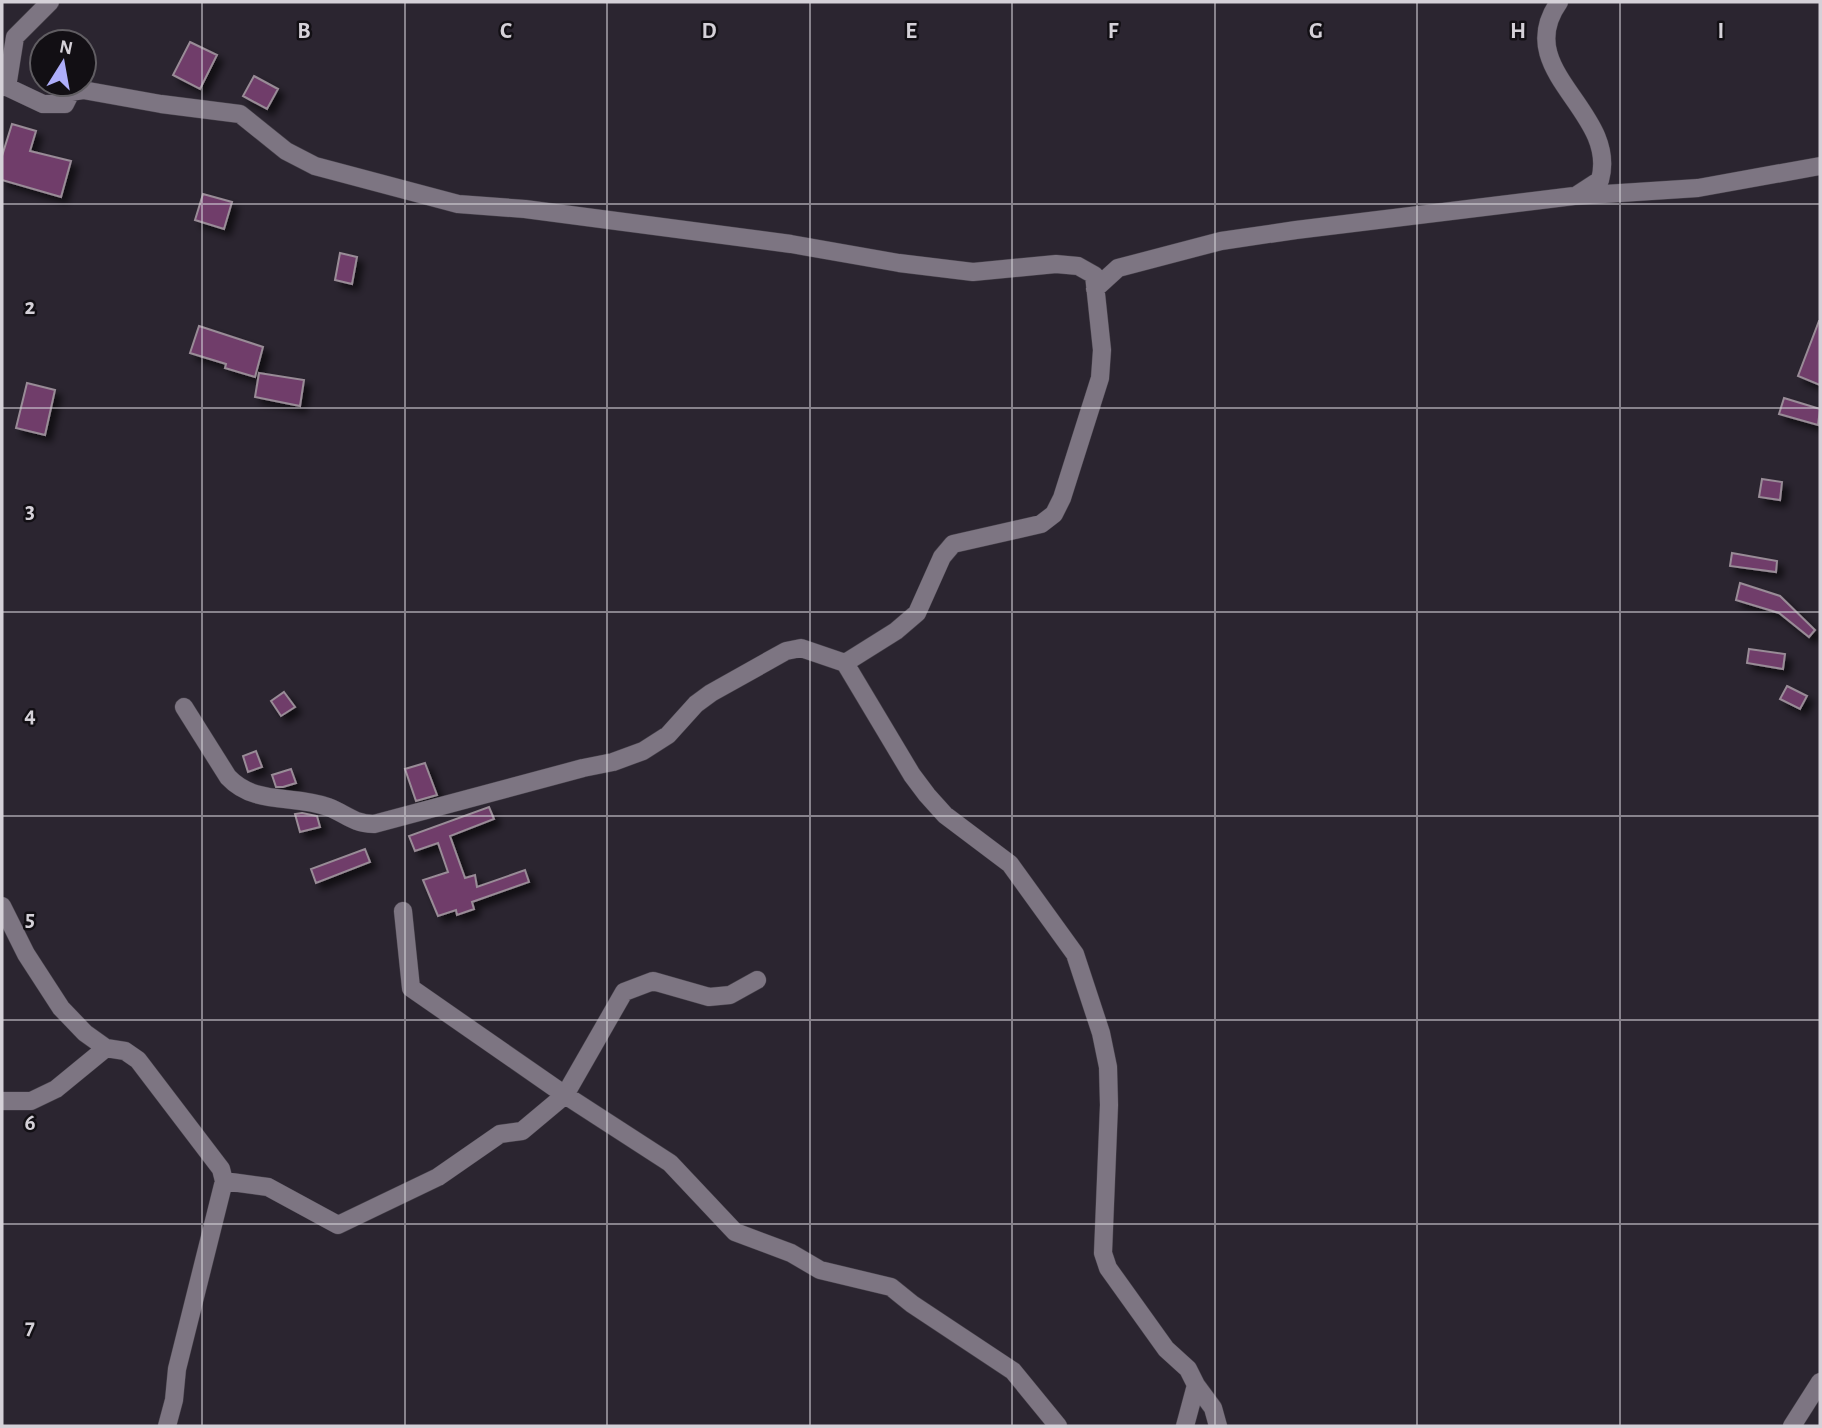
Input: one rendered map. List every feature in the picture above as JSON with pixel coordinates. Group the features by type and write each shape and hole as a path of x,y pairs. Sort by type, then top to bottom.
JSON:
{"street":[{"path":"50,2 15,37 4,87 43,104 65,104 71,92 83,90 240,114 286,151 315,166 458,204 525,209 791,244 899,263 972,272 1056,264 1078,266 1094,275 1102,349 1100,378 1062,498 1054,514 1041,524 953,544 942,556 917,613 896,631 845,663"},
{"path":"1559,2 1549,16 1546,37 1549,60 1587,116 1604,167 1600,180 1574,197"},
{"path":"1095,289 1118,268 1221,241 1574,197 1698,188 1820,166"},
{"path":"184,707 228,777 238,788 253,795 327,807 359,824 374,824 613,762 643,751 668,735 696,704 711,693 786,651 802,648 845,663 927,795 945,815 1010,864 1075,954 1101,1033 1108,1067 1110,1105 1103,1253 1108,1268 1166,1349 1188,1369 1213,1408 1218,1426"},
{"path":"2,906 26,954 54,998 85,1033 106,1048 125,1051 138,1060 221,1169 224,1181 177,1368 174,1400 167,1426"},
{"path":"403,911 411,988 565,1095 670,1163 735,1232 791,1253 820,1270 891,1287 1013,1371 1058,1426"},
{"path":"224,1181 268,1187 338,1225 438,1177 499,1134 522,1131 565,1095 624,992 653,981 709,997 730,995 757,980"},
{"path":"2,1101 32,1101 56,1089 106,1048"},
{"path":"1792,1426 1820,1382"},
{"path":"1185,1426 1196,1385"}],"building":[{"path":"190,42 217,55 200,89 173,75"},
{"path":"254,76 278,89 267,109 243,96"},
{"path":"12,124 36,131 30,151 71,161 61,197 2,180 2,156"},
{"path":"203,194 232,202 224,229 195,220"},
{"path":"340,253 357,257 352,284 335,280"},
{"path":"1820,321 1820,385 1798,376"},
{"path":"199,326 263,347 255,377 225,368 226,364 190,353"},
{"path":"259,373 304,380 300,406 255,397"},
{"path":"27,383 55,390 45,435 16,428"},
{"path":"1784,398 1820,409 1818,425 1779,414"},
{"path":"1762,479 1782,482 1780,500 1759,497"},
{"path":"1732,553 1777,561 1776,572 1730,566"},
{"path":"1740,583 1780,596 1815,630 1809,637 1779,613 1736,600"},
{"path":"1749,649 1785,654 1783,669 1747,663"},
{"path":"1787,686 1807,696 1800,709 1780,699"},
{"path":"284,692 295,707 281,716 271,701"},
{"path":"256,751 262,767 248,772 243,756"},
{"path":"425,763 437,795 416,801 405,769"},
{"path":"291,769 296,783 276,787 272,775"},
{"path":"489,807 494,819 450,836 465,878 475,875 477,887 525,870 529,882 472,902 474,909 457,915 456,910 438,916 423,880 448,872 438,843 415,851 409,836"},
{"path":"295,814 317,816 320,827 300,832"},
{"path":"365,849 370,862 316,883 311,869"}]}
